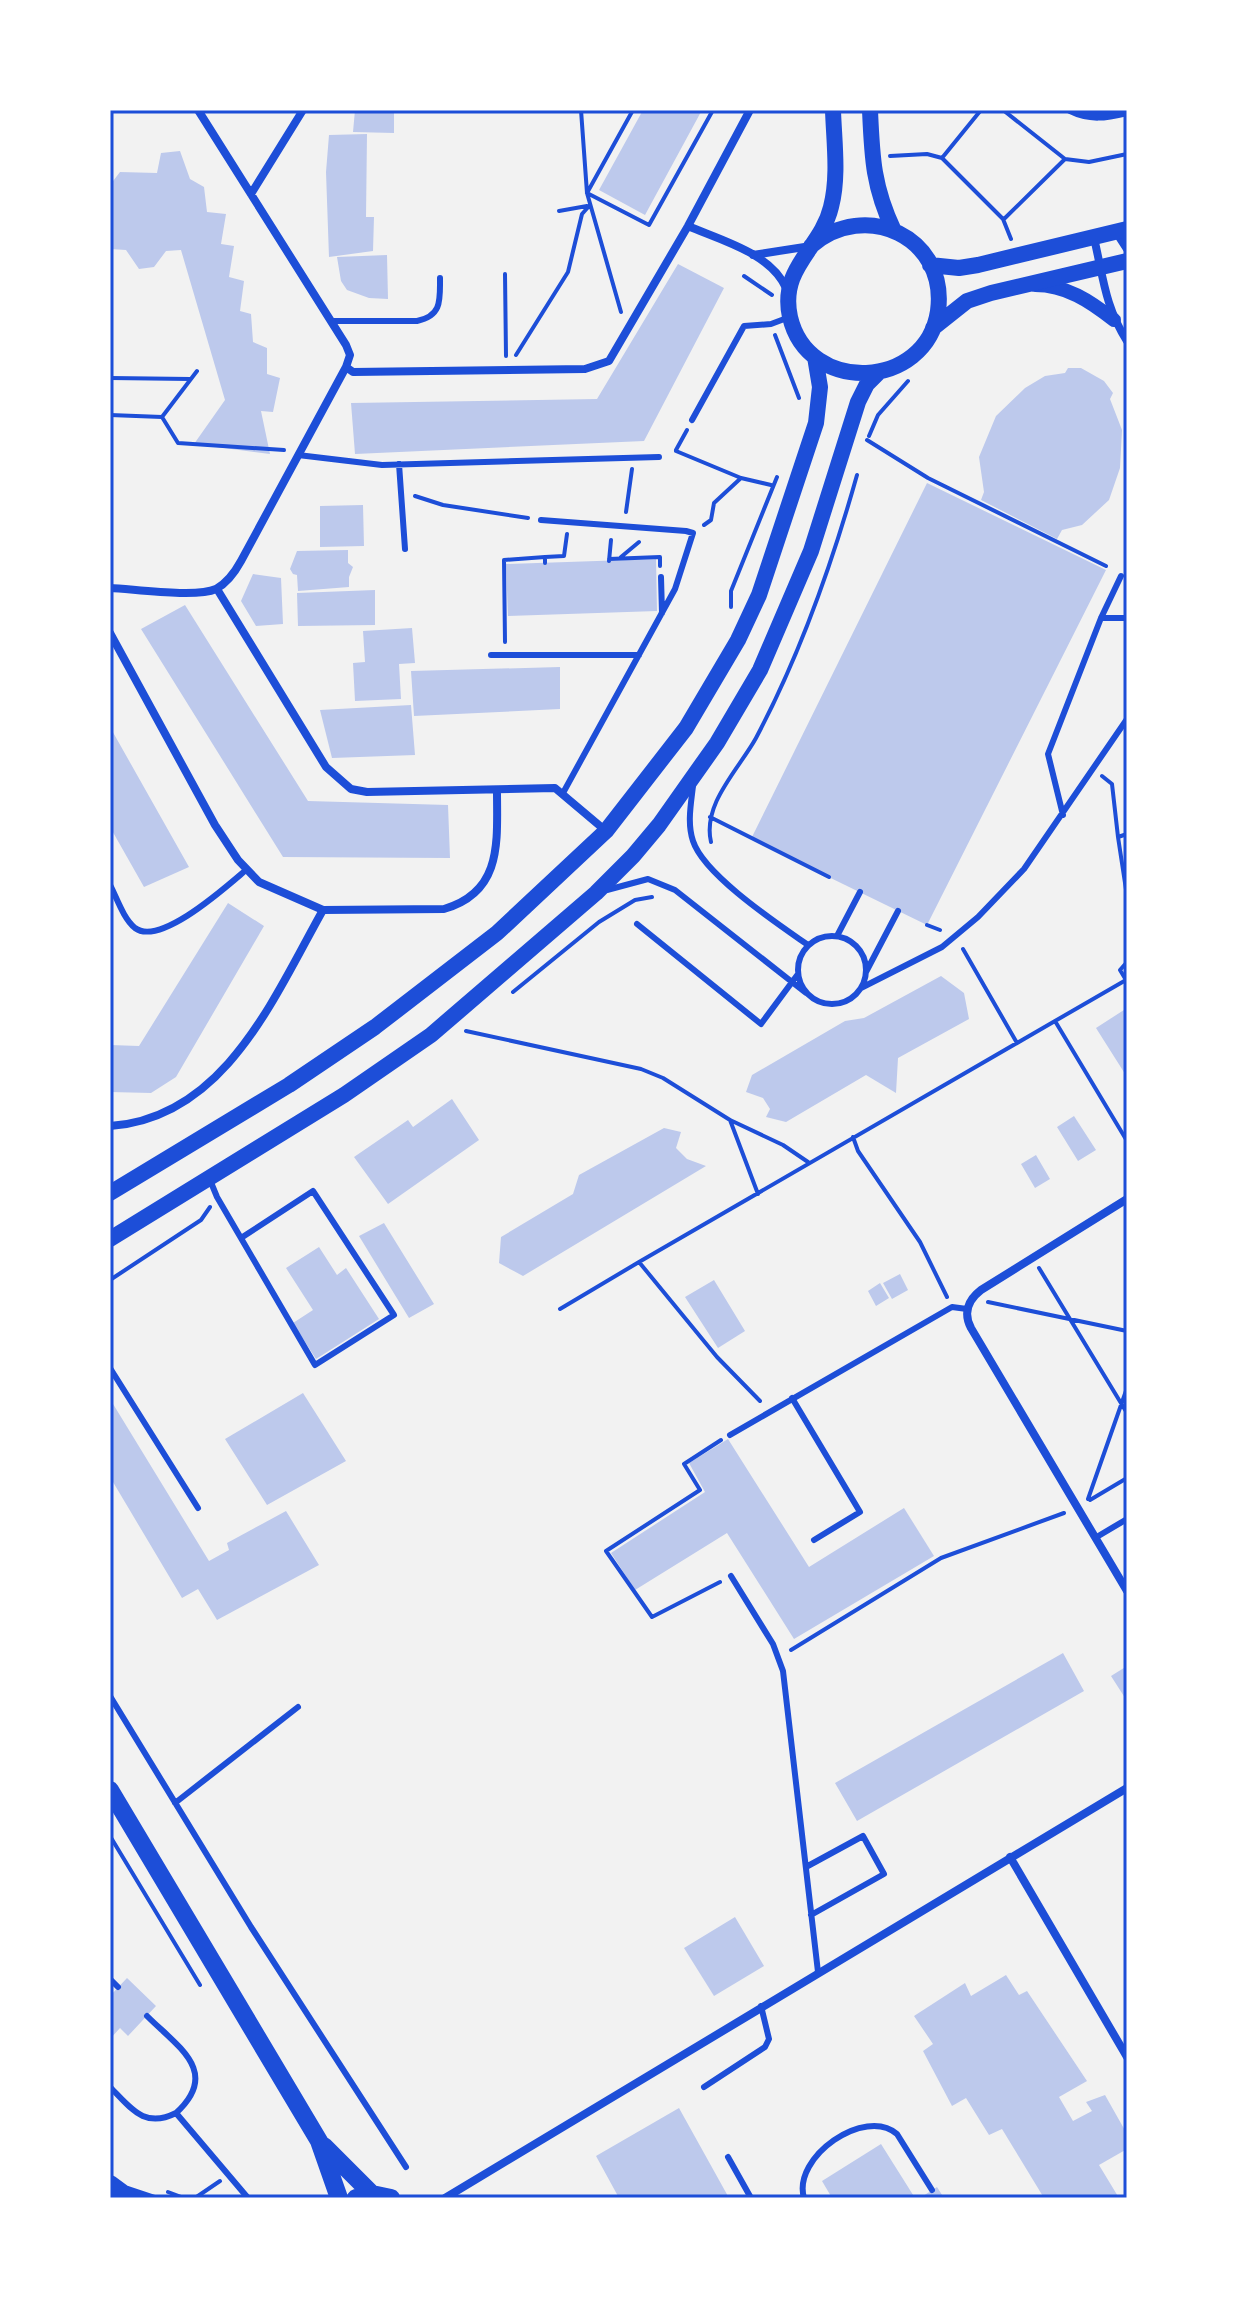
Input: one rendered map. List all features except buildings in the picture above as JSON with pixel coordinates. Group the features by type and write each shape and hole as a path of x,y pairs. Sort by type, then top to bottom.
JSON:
{"main road":[{"path":"811,246 829,233 850,225 872,225 894,231 919,248 935,277 939,303 933,328 924,345 895,368 878,373 864,375 838,370 815,357 802,343 790,316 788,295 798,264 826,225 832,204 835,183 833,110"},
{"path":"870,110 872,158 881,203 894,231"},
{"path":"930,265 969,267 1122,230"},
{"path":"933,328 967,301 1127,261"},
{"path":"110,1193 289,1085 399,1009 497,933 606,831 686,728 738,640 759,595 816,423 820,387 815,357"},
{"path":"110,1239 344,1095 431,1035 596,893 643,845 694,778 741,706 778,632 811,551 858,402 867,384 878,373"},
{"path":"110,1790 319,2141 364,2196 391,2198"},
{"path":"319,2141 339,2198"},
{"path":"110,2183 129,2198"}],"street":[{"path":"110,588 194,593 217,589 234,573 350,355 198,110"},
{"path":"251,194 303,110"},
{"path":"346,367 353,372 506,371 585,369 609,361 688,226 750,110"},
{"path":"1070,110 1096,118 1127,112"},
{"path":"688,226 753,255 781,277 788,295"},
{"path":"1122,230 1127,249"},
{"path":"1094,237 1107,302 1127,341"},
{"path":"753,255 811,246"},
{"path":"1022,285 1046,285 1066,290 1083,297 1114,320"},
{"path":"217,589 326,767 351,789 367,792 555,788 606,831"},
{"path":"110,633 215,825 246,870 259,882 323,910 444,909 460,905 487,880 494,862 497,791"},
{"path":"110,1126 148,1120 172,1108 216,1077 236,1058 323,910"},
{"path":"1127,1199 981,1290 971,1299 967,1309 967,1321 1127,1591"},
{"path":"445,2198 1127,1788"},
{"path":"1010,1857 1127,2057"}],"lane":[{"path":"1089,110 1096,118"},
{"path":"331,321 429,319 441,304 440,278"},
{"path":"692,420 744,326 771,324 790,316"},
{"path":"301,451 343,462 399,464 659,457"},
{"path":"399,464 405,549"},
{"path":"541,520 693,533 675,589 563,793"},
{"path":"1063,815 1048,754 1101,618 1121,576"},
{"path":"661,577 662,615"},
{"path":"1101,618 1127,618"},
{"path":"491,655 639,655"},
{"path":"596,893 648,879 675,890 806,993 824,1004 845,1002 861,988 956,937 1024,869 1127,719"},
{"path":"694,778 689,821 696,851 748,902 808,945"},
{"path":"110,885 131,923 147,932 201,907 246,870"},
{"path":"837,936 860,892"},
{"path":"861,988 866,972 898,911"},
{"path":"637,924 761,1024 798,974 801,956 808,945 827,936 849,940 864,959 866,972"},
{"path":"798,974 806,993"},
{"path":"209,1178 217,1197 315,1365 394,1315 313,1191 241,1238"},
{"path":"730,1435 952,1307 967,1309"},
{"path":"110,1368 198,1508"},
{"path":"792,1398 860,1512 814,1540"},
{"path":"1095,1538 1127,1519"},
{"path":"731,1576 779,1657 788,1705 818,1972"},
{"path":"110,1696 251,1927 406,2167"},
{"path":"175,1803 298,1707"},
{"path":"806,1867 863,1836 884,1874 811,1915"},
{"path":"110,1979 118,1987"},
{"path":"704,2087 765,2047 769,2039 761,2006"},
{"path":"110,2087 143,2118 166,2118 176,2113 193,2095 196,2070 147,2016"},
{"path":"176,2113 248,2198"},
{"path":"804,2198 804,2176 820,2152 847,2134 871,2124 890,2128 897,2134 932,2190"},
{"path":"728,2157 751,2198"},
{"path":"110,2183 155,2198"}],"path":[{"path":"581,110 587,193 627,330"},
{"path":"587,193 633,110"},
{"path":"587,193 649,225 713,110"},
{"path":"942,158 981,110"},
{"path":"1003,110 1065,159 1089,162 1127,154"},
{"path":"872,158 927,154 942,158 1003,219 1065,159"},
{"path":"559,211 590,205"},
{"path":"506,371 568,272 582,214 590,205"},
{"path":"505,274 506,371"},
{"path":"744,276 772,295 771,324 799,396 800,407"},
{"path":"162,417 197,371"},
{"path":"916,376 878,415 867,440 928,478 1106,566"},
{"path":"110,378 190,379"},
{"path":"110,415 162,417"},
{"path":"162,417 178,443 301,451"},
{"path":"676,451 692,420"},
{"path":"659,457 676,451 741,478 771,485 783,467"},
{"path":"693,533 711,520 714,503 741,478"},
{"path":"626,512 630,486"},
{"path":"400,487 419,498 443,505 541,520"},
{"path":"504,655 504,560 545,560 564,556 568,522"},
{"path":"612,525 609,560 660,557"},
{"path":"1093,770 1112,784 1127,896"},
{"path":"710,817 829,877"},
{"path":"1118,837 1127,834"},
{"path":"963,949 1017,1043"},
{"path":"560,1309 808,1162 1126,980 1120,970 1127,962"},
{"path":"1055,1021 1127,1141"},
{"path":"466,1031 641,1069 663,1078 730,1120 773,1139 808,1162"},
{"path":"730,1120 758,1194"},
{"path":"853,1137 858,1151 920,1242 952,1307"},
{"path":"1033,1258 1127,1412"},
{"path":"639,1262 717,1357 771,1411"},
{"path":"981,1290 988,1302 1127,1331"},
{"path":"1127,1388 1087,1502 1127,1478"},
{"path":"730,1435 684,1464 700,1490 606,1551 652,1617 731,1576"},
{"path":"779,1657 941,1558 1077,1508"},
{"path":"195,2198 228,2175"}]}
